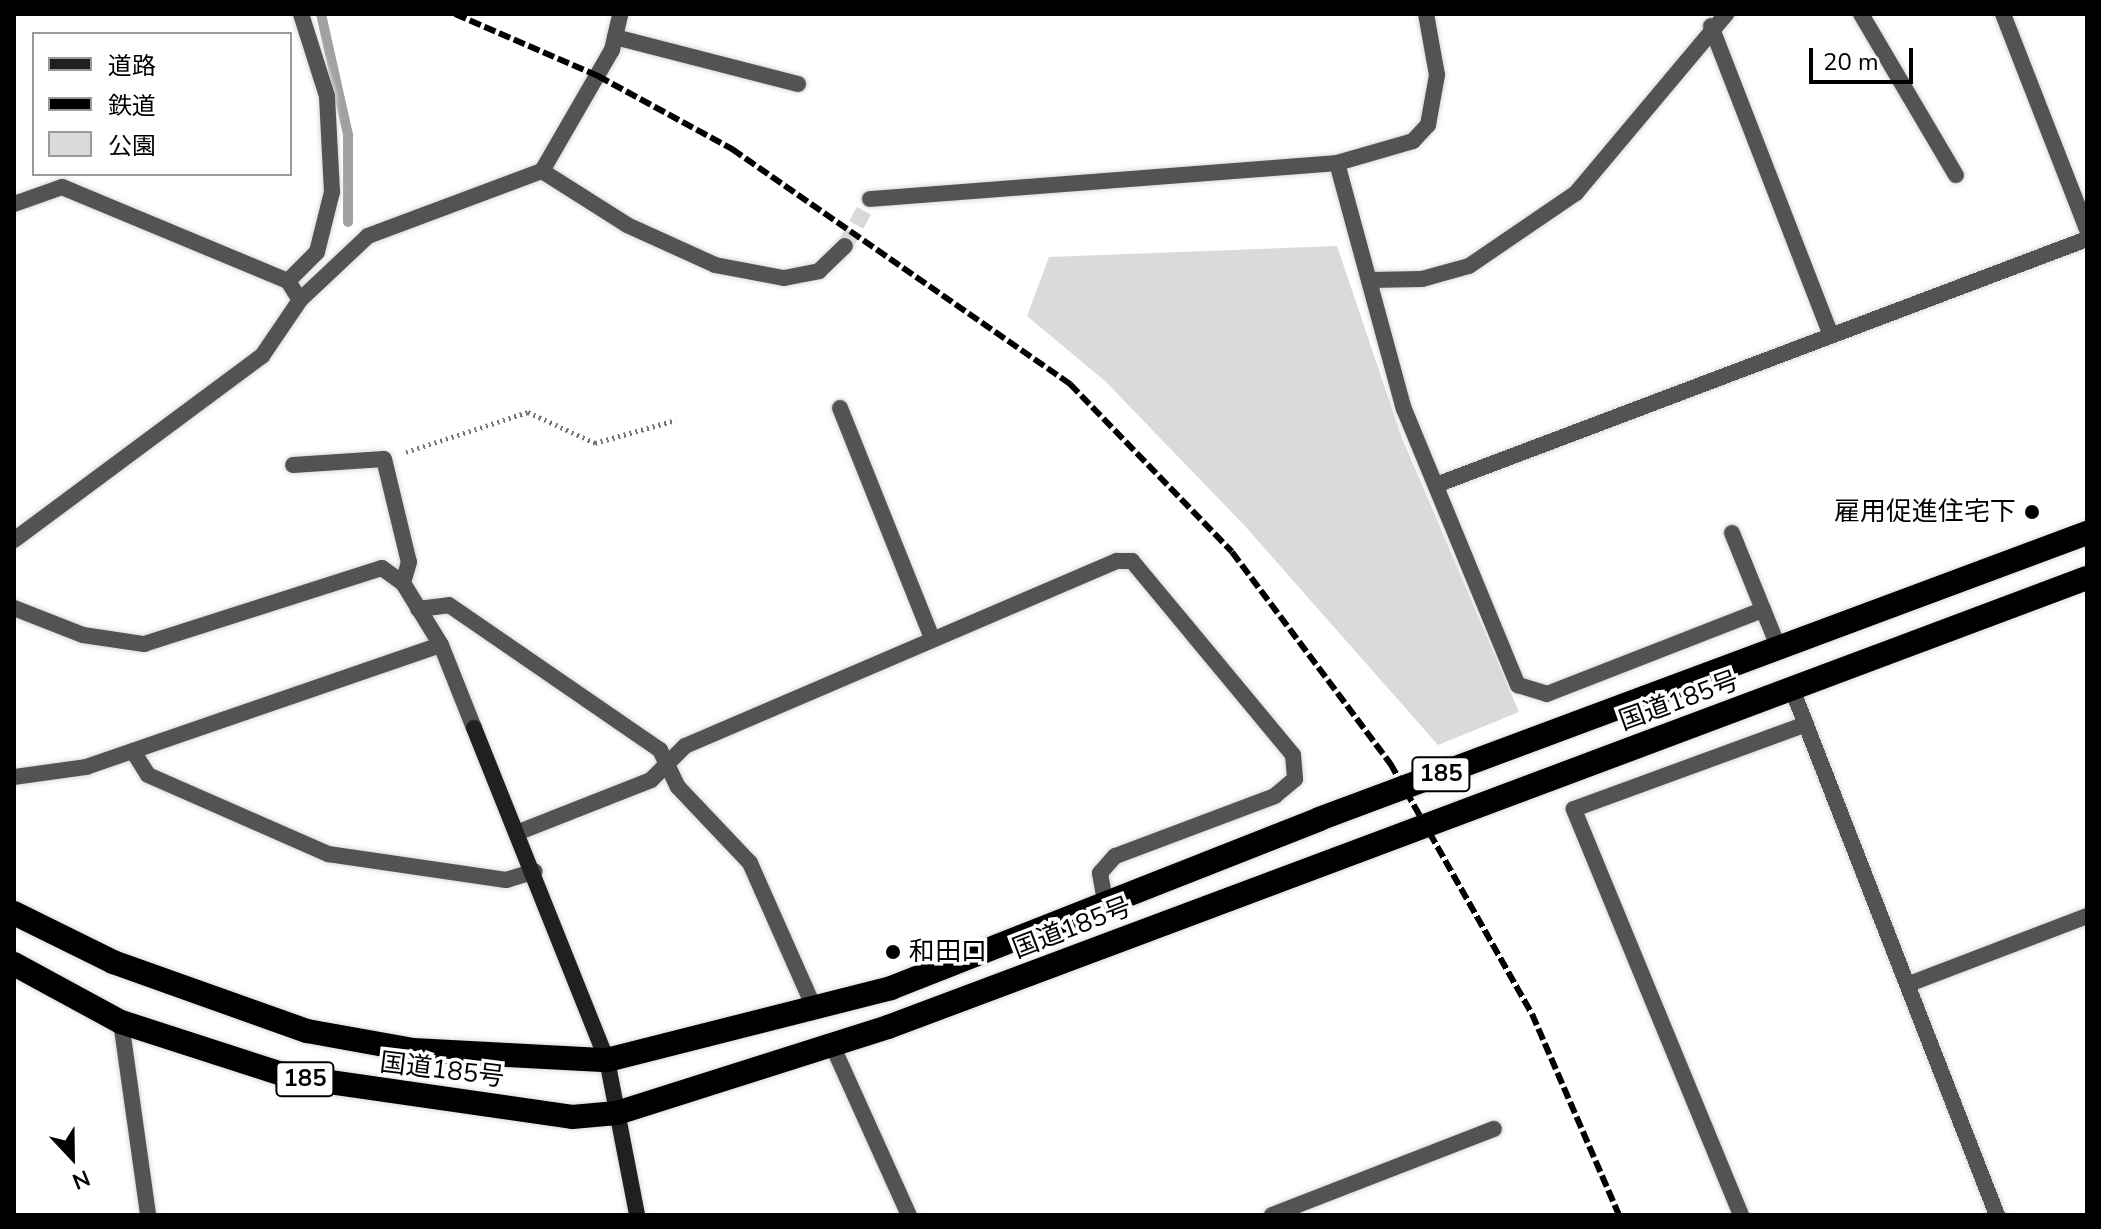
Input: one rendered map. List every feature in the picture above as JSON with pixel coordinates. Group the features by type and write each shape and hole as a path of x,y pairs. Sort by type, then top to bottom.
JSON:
{"highway":[{"name":"国道185号","path":"14,913 113,962 307,1031 413,1050 607,1060 815,1010 891,988 1105,901 2087,533"},
{"name":"国道185号","path":"14,964 121,1022 288,1076 572,1117 617,1113 833,1047 2087,578"}],"street":[{"path":"288,281 317,252 332,192 327,96 301,14"},
{"path":"14,540 262,356 300,300 368,236 542,171 615,37 620,14"},
{"path":"870,199 1337,163 1413,141 1428,125 1437,75 1426,14"},
{"path":"1369,280 1422,279 1469,266 1576,193 1711,26 1726,14"},
{"path":"1861,14 1956,175"},
{"path":"2003,14 2087,229"},
{"path":"1711,26 1831,336"},
{"path":"615,37 798,84"},
{"path":"1337,163 1404,409 1518,685 1547,694 1763,610"},
{"path":"542,171 627,225 715,265 784,278 819,271 845,246"},
{"path":"14,204 62,187 288,281 300,300"},
{"path":"1436,485 2087,239"},
{"path":"840,408 932,638"},
{"path":"293,465 384,459 409,562 403,583"},
{"path":"1732,533 1779,649"},
{"path":"519,832 669,766 685,746 1117,561 1132,561 1293,755 1295,779 1275,796 1115,856 1100,873 1105,901"},
{"path":"14,608 83,635 144,644 382,568 403,583 441,645 535,871 607,1060 637,1215"},
{"path":"418,609 449,605 660,750 678,787 750,863 815,1010"},
{"path":"14,777 86,767 441,645"},
{"path":"1792,689 1997,1215"},
{"path":"1741,1215 1574,809 1806,724"},
{"path":"133,751 148,775 328,854 506,880 535,871"},
{"path":"1909,984 2087,916"},
{"path":"121,1022 148,1215"},
{"path":"833,1047 909,1215"},
{"path":"1272,1215 1304,1209 1494,1129"}],"path":[{"path":"384,459 528,412 595,443 676,420"}],"green space":[{"path":"1337,246 1402,438 1519,712 1438,745 1244,525 1105,381 1027,316 1049,257"}],"waterway":[{"path":"321,14 348,135 348,222"}],"tunnel":[{"path":"845,246 870,199"}],"railway":[{"path":"455,14 598,76 732,149 1070,384 1232,552 1390,763 1532,1014 1619,1215"}],"place":[{"name":"雇用促進住宅下","path":"2032,512"},
{"name":"和田口","path":"893,952"}]}
